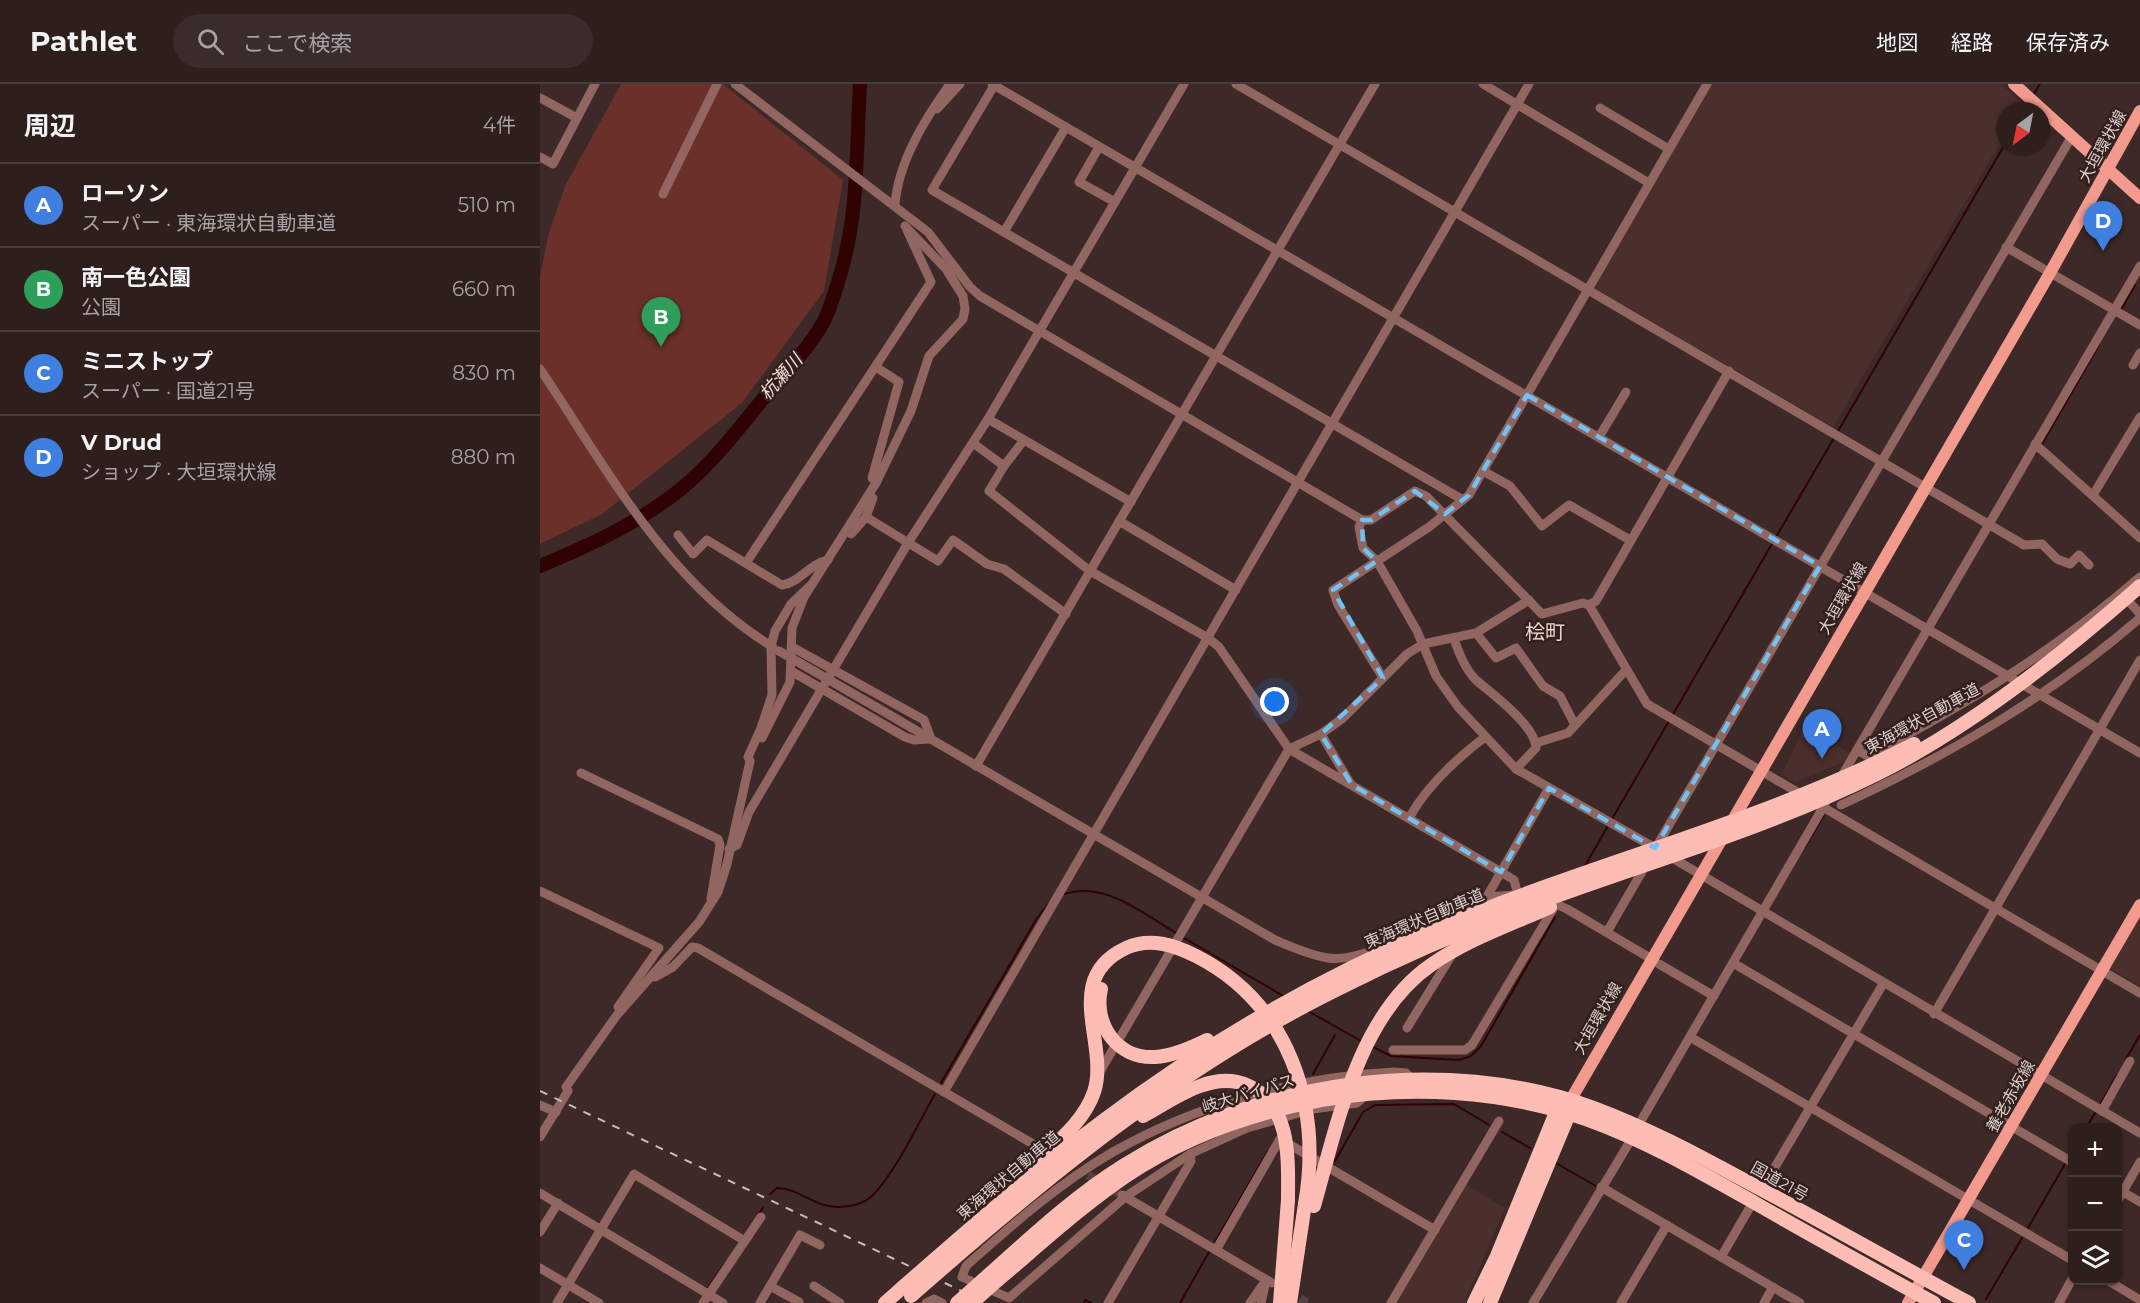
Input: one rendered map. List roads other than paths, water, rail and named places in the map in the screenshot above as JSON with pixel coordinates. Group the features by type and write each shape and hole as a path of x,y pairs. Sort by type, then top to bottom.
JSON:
{"highway":[{"name":"東海環状自動車道","path":"904,1303 1037,1187 1114,1127 1195,1071 1284,1017 1337,989 1488,921 1702,846 1878,774 1958,727 2036,670 2140,586"},
{"name":"東海環状自動車道","path":"885,1303 1066,1148 1147,1089 1280,1006 1384,952 1482,910 1821,788 1912,745 2036,670"},
{"path":"1301,1203 1342,1112 1371,1034 1389,1005 1414,978 1465,945 1702,846"},
{"path":"903,1287 1055,1144 1082,1115 1094,1093 1098,1069 1089,1012 1091,991 1107,961 1126,948 1136,945 1171,945 1202,959 1243,990 1275,1028 1299,1078 1309,1116 1310,1169 1301,1203 1283,1301"},
{"path":"1283,1301 1301,1203 1303,1148 1296,1098 1277,1047 1268,1033 1256,1017 1250,1010 1209,974 1180,958 1165,953 1144,952 1124,959 1111,970 1102,987 1100,1014 1102,1024 1114,1041 1141,1056 1167,1056 1198,1044 1228,1029 1246,1019 1255,1014 1282,998 1344,968 1384,952"},
{"name":"岐大バイパス","path":"972,1303 988,1283 1088,1190 1122,1166 1176,1136 1234,1111 1271,1100 1365,1084 1414,1081 1477,1082 1517,1088 1565,1108"},
{"path":"961,1253 1105,1142 1183,1093 1211,1082 1245,1084 1255,1089 1273,1105 1286,1138 1301,1203"},
{"name":"岐大バイパス","path":"957,1303 988,1283 1128,1175 1181,1144 1239,1120 1274,1109 1368,1093 1400,1091 1475,1094 1565,1108"},
{"path":"1474,1303 1565,1108"},
{"path":"1490,1303 1565,1108"},
{"name":"国道21号","path":"1565,1108 1635,1132 1762,1189 1969,1303"},
{"name":"国道21号","path":"1635,1132 1911,1298 1934,1303"}],"main road":[{"path":"2014,84 2140,198"},
{"name":"大垣環状線","path":"1565,1108 1655,961 1700,874 2050,273 2140,111"},
{"name":"養老赤坂線","path":"1911,1298 2140,905"}],"street":[{"path":"540,157 553,164 595,84"},
{"path":"663,194 717,84"},
{"path":"735,84 928,232 980,296 1362,520 1371,520 1415,491 1426,496 1542,614 1583,603 1589,605 1644,701 1665,716 2140,993"},
{"path":"746,563 931,282 897,208 905,165 931,110 950,84"},
{"path":"931,110 937,109 960,84"},
{"path":"1463,500 932,190 994,84 1277,252 1393,317 2140,753"},
{"path":"729,849 737,845 749,812 908,543 988,419 1184,84"},
{"path":"1236,84 2024,544 2042,544 2064,562 2070,564 2079,555 2089,565"},
{"path":"976,766 1375,84"},
{"path":"1483,84 1650,183"},
{"path":"944,1092 1529,84"},
{"path":"1383,678 1338,605 1333,590 1463,500 1483,471 1707,84"},
{"path":"540,98 577,118"},
{"path":"1600,108 1669,149"},
{"path":"1004,232 1066,127"},
{"path":"1607,932 2072,136"},
{"path":"1099,147 1079,182 1114,202"},
{"path":"540,1137 568,1091 566,1087 617,1015 699,922 712,902 722,882 750,761 784,698 791,671 792,628 797,612 812,584 876,483 911,411 928,357 940,341 957,327 966,309 963,296 946,268 905,226"},
{"path":"2006,247 2140,325"},
{"path":"1538,1301 1601,1187 2035,444 2114,310 2137,279 2140,266"},
{"path":"2133,365 2140,353"},
{"path":"838,546 866,517 877,486 872,478 899,382 876,367"},
{"path":"540,369 669,557 718,608 772,646 1275,940 1311,955 1348,959 1367,953 1447,913 1487,897 1518,895 1543,898 1607,932 1714,996"},
{"path":"1589,605 1596,601 1729,371"},
{"path":"1599,437 1626,392"},
{"path":"2093,495 2140,417"},
{"path":"988,419 1131,502"},
{"path":"1024,440 989,491 1090,571 1208,638 1219,647 1289,749 1514,880 1518,895"},
{"path":"973,443 1004,466"},
{"path":"2035,444 2140,538"},
{"path":"1483,471 1510,486 1542,526 1569,504 1630,540"},
{"path":"866,517 938,561 953,540 987,564 1004,569 1066,614"},
{"path":"1362,520 1359,527 1363,548 1377,561 1423,644 1426,658 1436,676 1453,700 1516,769 1700,874 1883,984 2140,1133"},
{"path":"1119,521 1236,590"},
{"path":"678,535 693,554 707,540 782,585 788,584 815,563 828,560"},
{"path":"1857,750 1866,755 1885,747 2009,677 2061,641 2140,577"},
{"path":"750,761 748,757 762,728 772,695 772,646 782,616 812,584"},
{"path":"1841,805 1961,744 2068,677 2140,616 2122,593"},
{"path":"1013,1225 1289,749 1321,734 1343,718 1407,654 1423,644 1476,633 1529,600"},
{"path":"1476,633 1496,658 1516,648 1543,686 1560,696 1575,726"},
{"path":"1454,639 1460,657 1476,679 1527,727 1536,743 1536,748 1516,769"},
{"path":"792,647 924,720 931,738"},
{"path":"1934,1014 2140,660"},
{"path":"1536,743 1568,733 1626,670"},
{"path":"791,671 905,737 914,740 931,738"},
{"path":"1321,734 1352,785"},
{"path":"1409,818 1416,805 1442,775 1462,754 1485,737"},
{"path":"1885,747 1901,776"},
{"path":"581,773 718,839 720,845 712,902"},
{"path":"1407,1028 1487,897 1549,788"},
{"path":"540,891 659,948 618,1005 617,1015"},
{"path":"1393,1050 1465,1050 1472,1045 1556,904"},
{"path":"643,984 650,982 661,972 673,966 692,947 698,948 1085,1173"},
{"path":"1733,963 2068,1159"},
{"path":"1762,1189 1883,984"},
{"path":"1690,1037 2068,1257"},
{"path":"2102,1111 2130,1061"},
{"path":"1368,1093 1357,1103 1303,1112 1247,1128 1190,1154 1123,1195 1010,1300 962,1277 966,1266 1013,1225 1085,1173 1146,1135 1265,1090 1355,1074 1406,1073 1414,1081"},
{"path":"540,1105 556,1112"},
{"path":"1391,1303 1499,1121"},
{"path":"1216,1250 1280,1139 1435,1230"},
{"path":"1108,1303 1191,1161 1190,1154"},
{"path":"2122,1189 2140,1162"},
{"path":"557,1303 634,1174 745,1240"},
{"path":"1601,1187 1800,1303"},
{"path":"540,1192 723,1303"},
{"path":"2122,1194 2140,1202"},
{"path":"1123,1195 1269,1281"},
{"path":"1721,1257 1753,1202"},
{"path":"540,1232 558,1203"},
{"path":"703,1303 761,1217"},
{"path":"1621,1303 1667,1225"},
{"path":"760,1303 800,1235 820,1245"},
{"path":"540,1268 599,1303"},
{"path":"1250,1303 1269,1281"},
{"path":"1261,1303 1269,1281"},
{"path":"2059,1303 2070,1285"},
{"path":"2114,1285 2140,1300"},
{"path":"770,1286 799,1302"},
{"path":"814,1286 840,1303"},
{"path":"1764,1303 1773,1287"},
{"path":"926,1303 934,1299 942,1303"}],"waterway":[{"name":"杭瀬川","path":"540,566 620,529 650,511 695,477 722,449 818,330 833,297 850,233 860,84"},
{"path":"2033,96 2040,84"},
{"path":"1837,433 1998,156"},
{"path":"2121,310 2135,285"},
{"path":"2042,444 2099,345"},
{"path":"1776,537 1834,438"},
{"path":"1672,716 1773,542"},
{"path":"1612,819 1669,721"},
{"path":"1805,847 1824,815"},
{"path":"1585,866 1609,824"},
{"path":"1064,894 1079,891 1108,895 1136,908 1176,933"},
{"path":"941,1083 1037,918 1049,903"},
{"path":"1371,1046 1391,1056 1459,1060 1471,1056 1481,1046 1555,917"},
{"path":"1184,938 1285,997"},
{"path":"1308,1011 1363,1042"},
{"path":"1313,1074 1335,1035"},
{"path":"2126,1059 2140,1035"},
{"path":"2101,1103 2117,1075"},
{"path":"770,1194 777,1188 785,1189 821,1204 837,1207 856,1204 868,1199 881,1186 898,1162 935,1094"},
{"path":"1335,1161 1363,1112 1375,1105 1454,1104 1489,1125"},
{"path":"2089,1123 2095,1113"},
{"path":"1502,1132 1530,1148"},
{"path":"1215,1242 1268,1151"},
{"path":"1554,1162 1596,1186"},
{"path":"2028,1228 2065,1164"},
{"path":"759,1214 763,1208"},
{"path":"1986,1299 2022,1238"},
{"path":"1180,1303 1209,1252"},
{"path":"706,1291 725,1263"},
{"path":"1084,1303 1085,1300 1091,1303"}],"tunnel":[{"path":"1088,1175 1120,1194"},
{"path":"1288,1292 1307,1303"}],"railway":[{"path":"540,1091 987,1303"}],"place":[{"name":"V Drud","path":"2103,251"},
{"name":"南一色公園","path":"661,347"},
{"name":"ローソン","path":"1822,759"},
{"name":"ミニストップ","path":"1964,1270"}],"district":[{"name":"桧町","path":"1545,632"}]}
